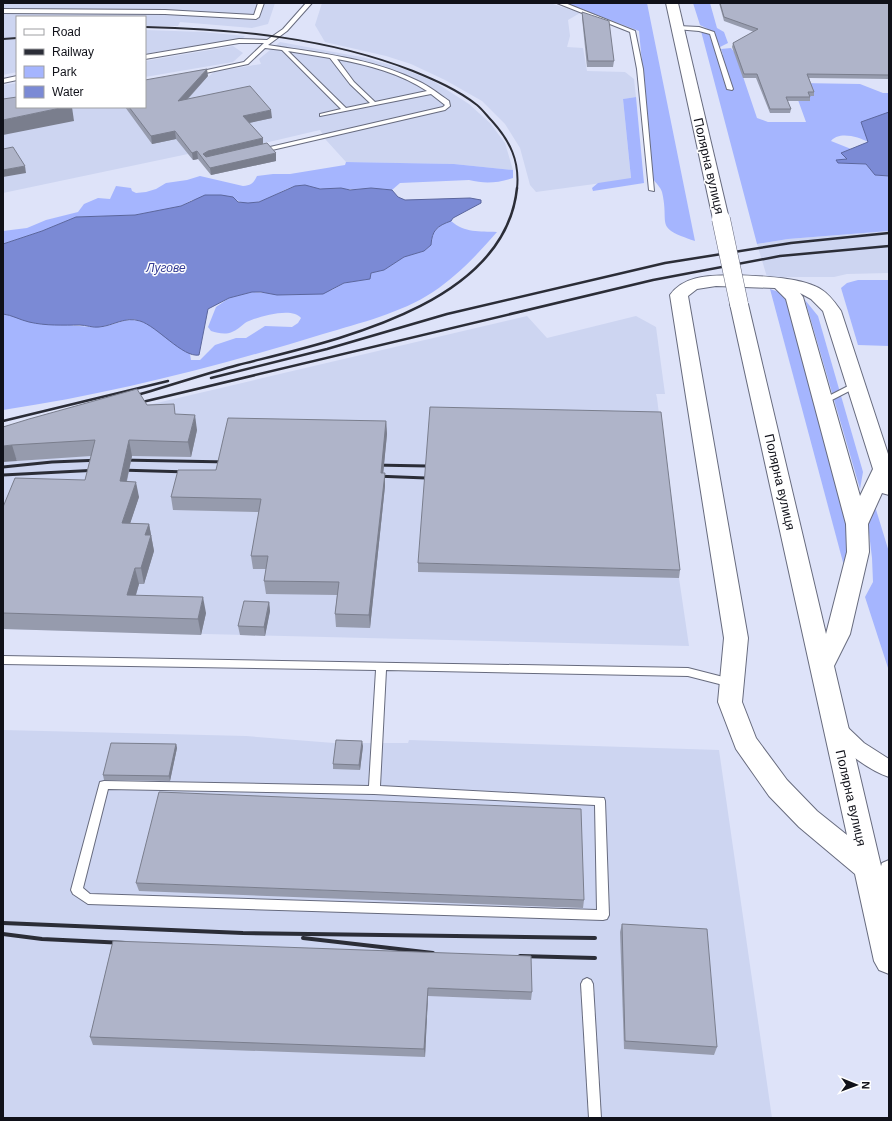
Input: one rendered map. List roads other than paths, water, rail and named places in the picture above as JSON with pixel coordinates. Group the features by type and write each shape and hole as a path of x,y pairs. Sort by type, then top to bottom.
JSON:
{"street":[{"name":"Полярна вулиця","path":"672,3 836,728 878,868 878,913 889,961"},
{"path":"857,524 886,479 832,311 825,302 814,293 803,288 779,282 719,281 702,282 691,285 679,295 736,638 730,702 746,742 766,773 808,819 878,868"},
{"path":"779,282 794,297 857,524 858,552 851,583 838,634 822,666"},
{"path":"836,728 857,749 889,769"}],"lane":[{"path":"3,11 164,12 256,17 261,3"},
{"path":"192,73 246,63 268,42 285,30 309,3"},
{"path":"560,3 632,31 640,69 652,190"},
{"path":"678,28 699,29 712,33 730,88"},
{"path":"146,57 239,41 268,42"},
{"path":"255,152 445,108 448,105 447,102 416,82 380,69 332,57 264,46"},
{"path":"284,50 345,110"},
{"path":"332,57 352,83 374,104"},
{"path":"3,81 16,78"},
{"path":"322,115 431,92"},
{"path":"823,402 855,386"},
{"path":"3,660 688,672 731,683"},
{"path":"374,790 381,666"},
{"path":"104,785 374,790 600,801 603,915 88,899 77,890 104,785"},
{"path":"587,984 595,1118"}],"water":[{"path":"889,112 889,176 875,175 866,164 838,163 836,160 847,159 841,153 868,142 861,122"},
{"name":"Лугове","path":"305,185 320,189 341,188 350,190 371,188 392,190 398,197 405,200 470,198 481,200 481,203 436,229 431,245 424,251 404,257 384,270 371,273 370,279 344,283 323,294 277,295 252,292 229,298 208,309 199,355 193,355 185,352 147,324 140,321 124,320 104,326 94,327 82,325 54,325 35,323 3,314 3,244 42,231 76,217 135,215 181,206 205,195 233,197 238,202 259,202 295,186"}],"railway":[{"path":"146,27 247,33 315,43 348,50 381,60 430,78 454,90 477,105 504,136 509,144 515,160 518,179 517,189"},
{"path":"3,39 16,38"},
{"path":"130,397 224,369 319,344 364,330 408,312 448,290 481,262 505,229 517,188"},
{"path":"211,378 327,349 447,314 665,263 791,243 889,233"},
{"path":"134,404 653,280 780,256 889,246"},
{"path":"3,421 168,381"},
{"path":"3,467 52,462 101,460"},
{"path":"121,460 229,462"},
{"path":"373,465 427,466"},
{"path":"3,475 99,470"},
{"path":"119,470 189,472"},
{"path":"375,476 426,478"},
{"path":"3,923 243,933 595,938"},
{"path":"3,934 42,939 125,943"},
{"path":"303,938 433,953"},
{"path":"520,956 595,958"}]}
